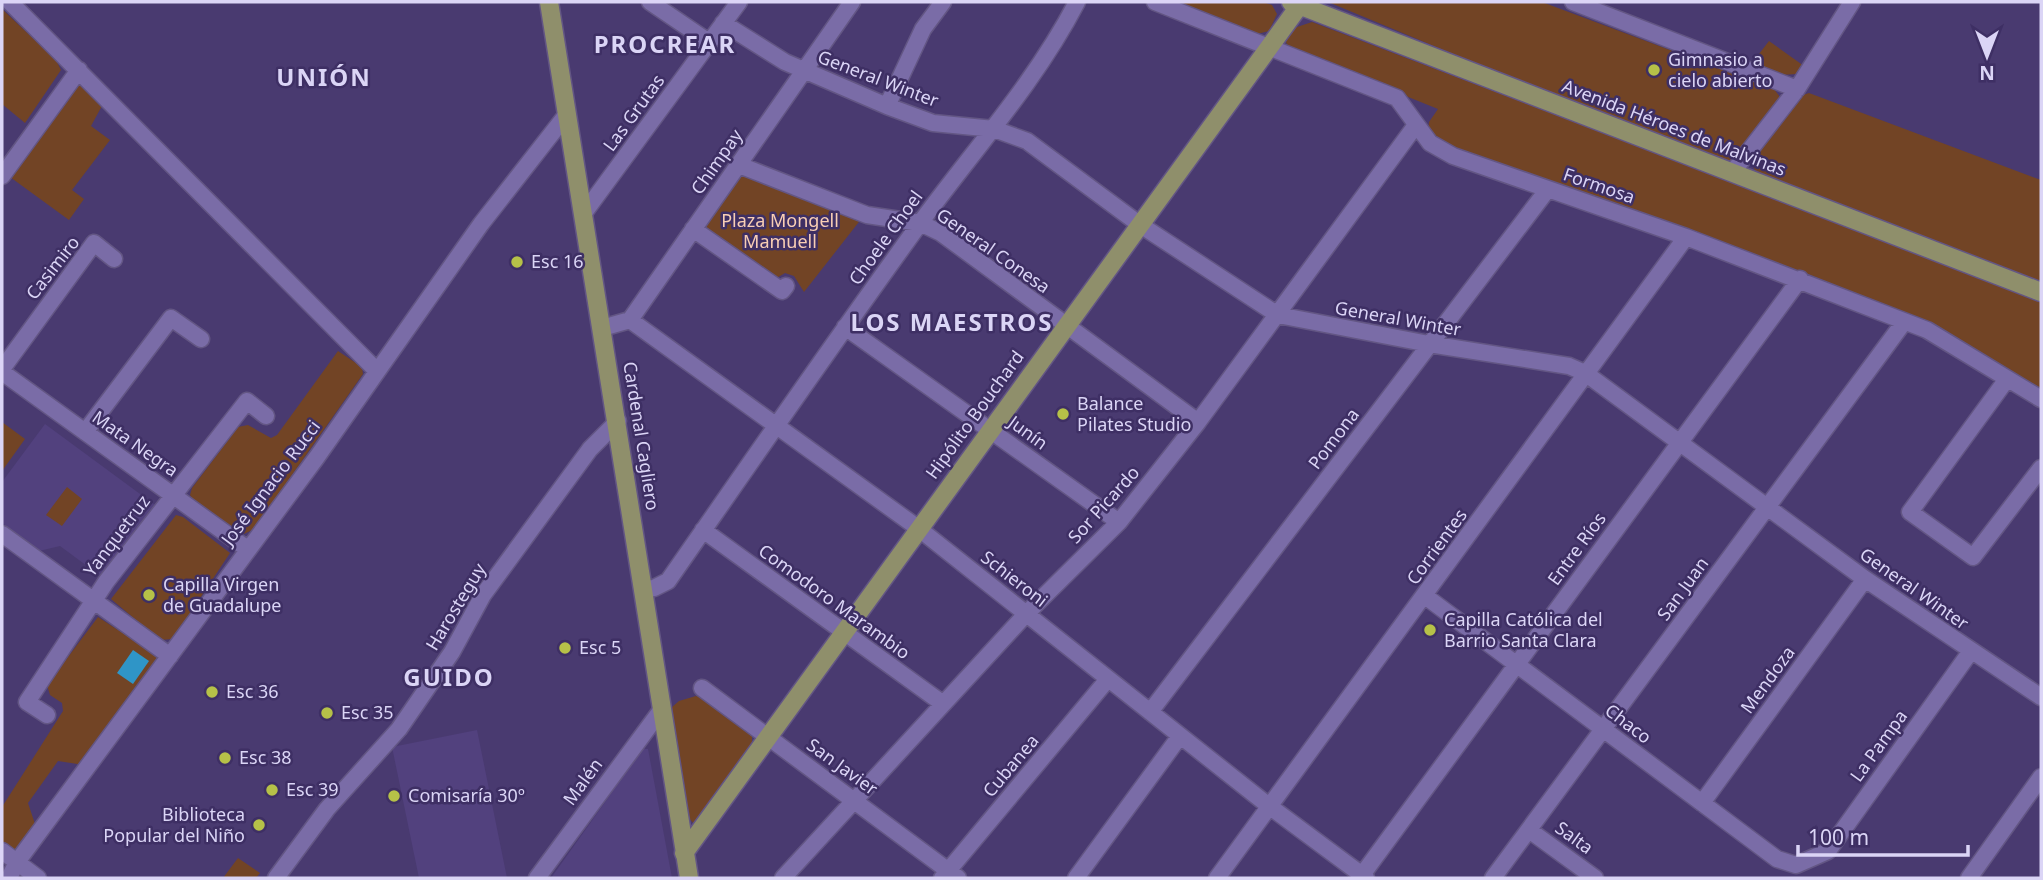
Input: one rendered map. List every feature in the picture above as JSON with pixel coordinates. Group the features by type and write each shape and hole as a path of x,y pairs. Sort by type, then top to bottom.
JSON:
{"main road":[{"name":"Cardenal Cagliero","path":"549,2 645,589 689,878"},
{"name":"Hipólito Bouchard","path":"684,853 1269,47 1297,3"},
{"name":"Avenida Héroes de Malvinas","path":"1297,3 2041,292"}],"street":[{"path":"10,2 377,371"},
{"path":"650,2 709,42"},
{"name":"Las Grutas","path":"584,213 739,2"},
{"name":"Chimpay","path":"630,320 852,2"},
{"path":"887,106 922,29 943,2"},
{"name":"Choele Choel","path":"645,589 654,589 667,581 775,424 920,223 994,129 1077,2"},
{"name":"Formosa","path":"1155,2 1397,98 1430,143 1453,156 1686,237 1800,279 1903,323 1927,330 2041,399"},
{"path":"1573,2 1797,89"},
{"path":"1732,173 1797,89 1845,4"},
{"name":"General Winter","path":"723,23 785,62 887,106 933,123 994,129 1027,141 1139,225 1278,315 1429,344 1569,366 1585,373 1865,579 2040,694"},
{"path":"2,176 79,70"},
{"name":"José Ignacio Rucci","path":"9,878 17,862 170,656 481,224 567,114"},
{"name":"Sor Picardo","path":"783,878 1026,614 1119,522 1198,422 1416,125"},
{"name":"General Conesa","path":"739,165 867,215 920,223 941,233 1198,422"},
{"name":"Pomona","path":"1150,712 1548,189"},
{"path":"693,229 782,291 786,286"},
{"name":"Corrientes","path":"1217,878 1686,237"},
{"name":"Casimiro","path":"2,370 94,243 114,259"},
{"name":"Entre Ríos","path":"1364,877 1800,279"},
{"path":"85,432 170,318 201,339"},
{"path":"602,328 630,320"},
{"name":"Schieroni","path":"630,320 918,528 1269,806 1364,877"},
{"name":"San Juan","path":"1493,878 1903,323"},
{"name":"Junín","path":"845,327 1119,522"},
{"name":"Mata Negra","path":"2,370 246,548"},
{"path":"2007,379 1910,512 1973,557 2041,468"},
{"name":"Yanquetruz","path":"47,715 27,702 93,600 247,401 266,416"},
{"name":"Harosteguy","path":"276,878 327,809 399,729 452,652 483,595 590,449 618,421"},
{"name":"Comodoro Marambio","path":"704,530 842,633 942,703"},
{"path":"4,540 170,656"},
{"name":"Mendoza","path":"1702,803 1865,579"},
{"name":"Chaco","path":"1425,596 1777,859 1797,865 1814,859"},
{"name":"La Pampa","path":"1814,859 1828,851 1971,651"},
{"name":"Cubanea","path":"950,876 1108,679"},
{"name":"San Javier","path":"702,688 855,800 950,876"},
{"name":"Malén","path":"537,878 662,709"},
{"path":"1076,878 1181,736"},
{"path":"1969,878 2041,777"},
{"name":"Salta","path":"1529,830 1595,878"},
{"path":"2,851 38,878"}],"shaded area":[{"path":"45,424 155,505 102,577 60,546 39,551 2,523 2,482"},
{"path":"477,730 507,878 419,878 392,747"},
{"path":"643,749 648,749 672,878 551,878"}],"green space":[{"path":"1169,2 1263,2 1272,5 1277,14 1269,31 1253,35"},
{"path":"1328,2 1542,2 1774,89 1780,97 1734,159 1716,163"},
{"path":"2,9 56,60 61,70 25,123 2,104"},
{"path":"1312,22 2041,300 2041,390 1928,323 1803,272 1437,141 1428,134 1429,122 1438,109 1289,49 1286,42 1291,29"},
{"path":"1769,41 1804,66 1797,74 1780,75 1752,63"},
{"path":"80,81 103,104 91,126 110,140 72,190 84,199 69,220 10,177"},
{"path":"1809,93 2041,180 2041,286 1759,177 1751,163 1753,155 1800,96"},
{"name":"Plaza Mongell Mamuell","path":"740,173 862,218 804,292 794,276 785,273 775,279 711,234 706,226 708,217"},
{"path":"338,351 362,367 363,374 254,529 244,534 235,532 194,501 190,495 192,488 238,427 248,425 271,438 277,435"},
{"path":"2,422 25,439 2,471"},
{"path":"67,487 82,499 62,526 46,515"},
{"path":"176,515 183,517 230,553 173,639 160,640 111,599"},
{"path":"98,617 155,654 159,660 84,765 58,761 28,803 38,833 18,855 2,847 2,807 63,711 62,703 50,695 47,685"},
{"path":"696,696 705,699 752,733 752,747 699,821 694,824 687,816 671,708 679,701"},
{"path":"238,858 260,873 256,878 223,878"}],"water":[{"path":"133,650 149,661 133,684 117,673"}],"place":[{"name":"Gimnasio a cielo abierto","path":"1654,70"},
{"name":"Esc 16","path":"517,262"},
{"name":"Balance Pilates Studio","path":"1063,414"},
{"name":"Capilla Virgen de Guadalupe","path":"149,595"},
{"name":"Capilla Católica del Barrio Santa Clara","path":"1430,630"},
{"name":"Esc 5","path":"565,648"},
{"name":"Esc 36","path":"212,692"},
{"name":"Esc 35","path":"327,713"},
{"name":"Esc 38","path":"225,758"},
{"name":"Esc 39","path":"272,790"},
{"name":"Comisaría 30º","path":"394,796"},
{"name":"Biblioteca Popular del Niño","path":"259,825"}],"district":[{"name":"PROCREAR","path":"665,45"},
{"name":"UNIÓN","path":"324,78"},
{"name":"LOS MAESTROS","path":"952,323"},
{"name":"GUIDO","path":"449,678"}]}
